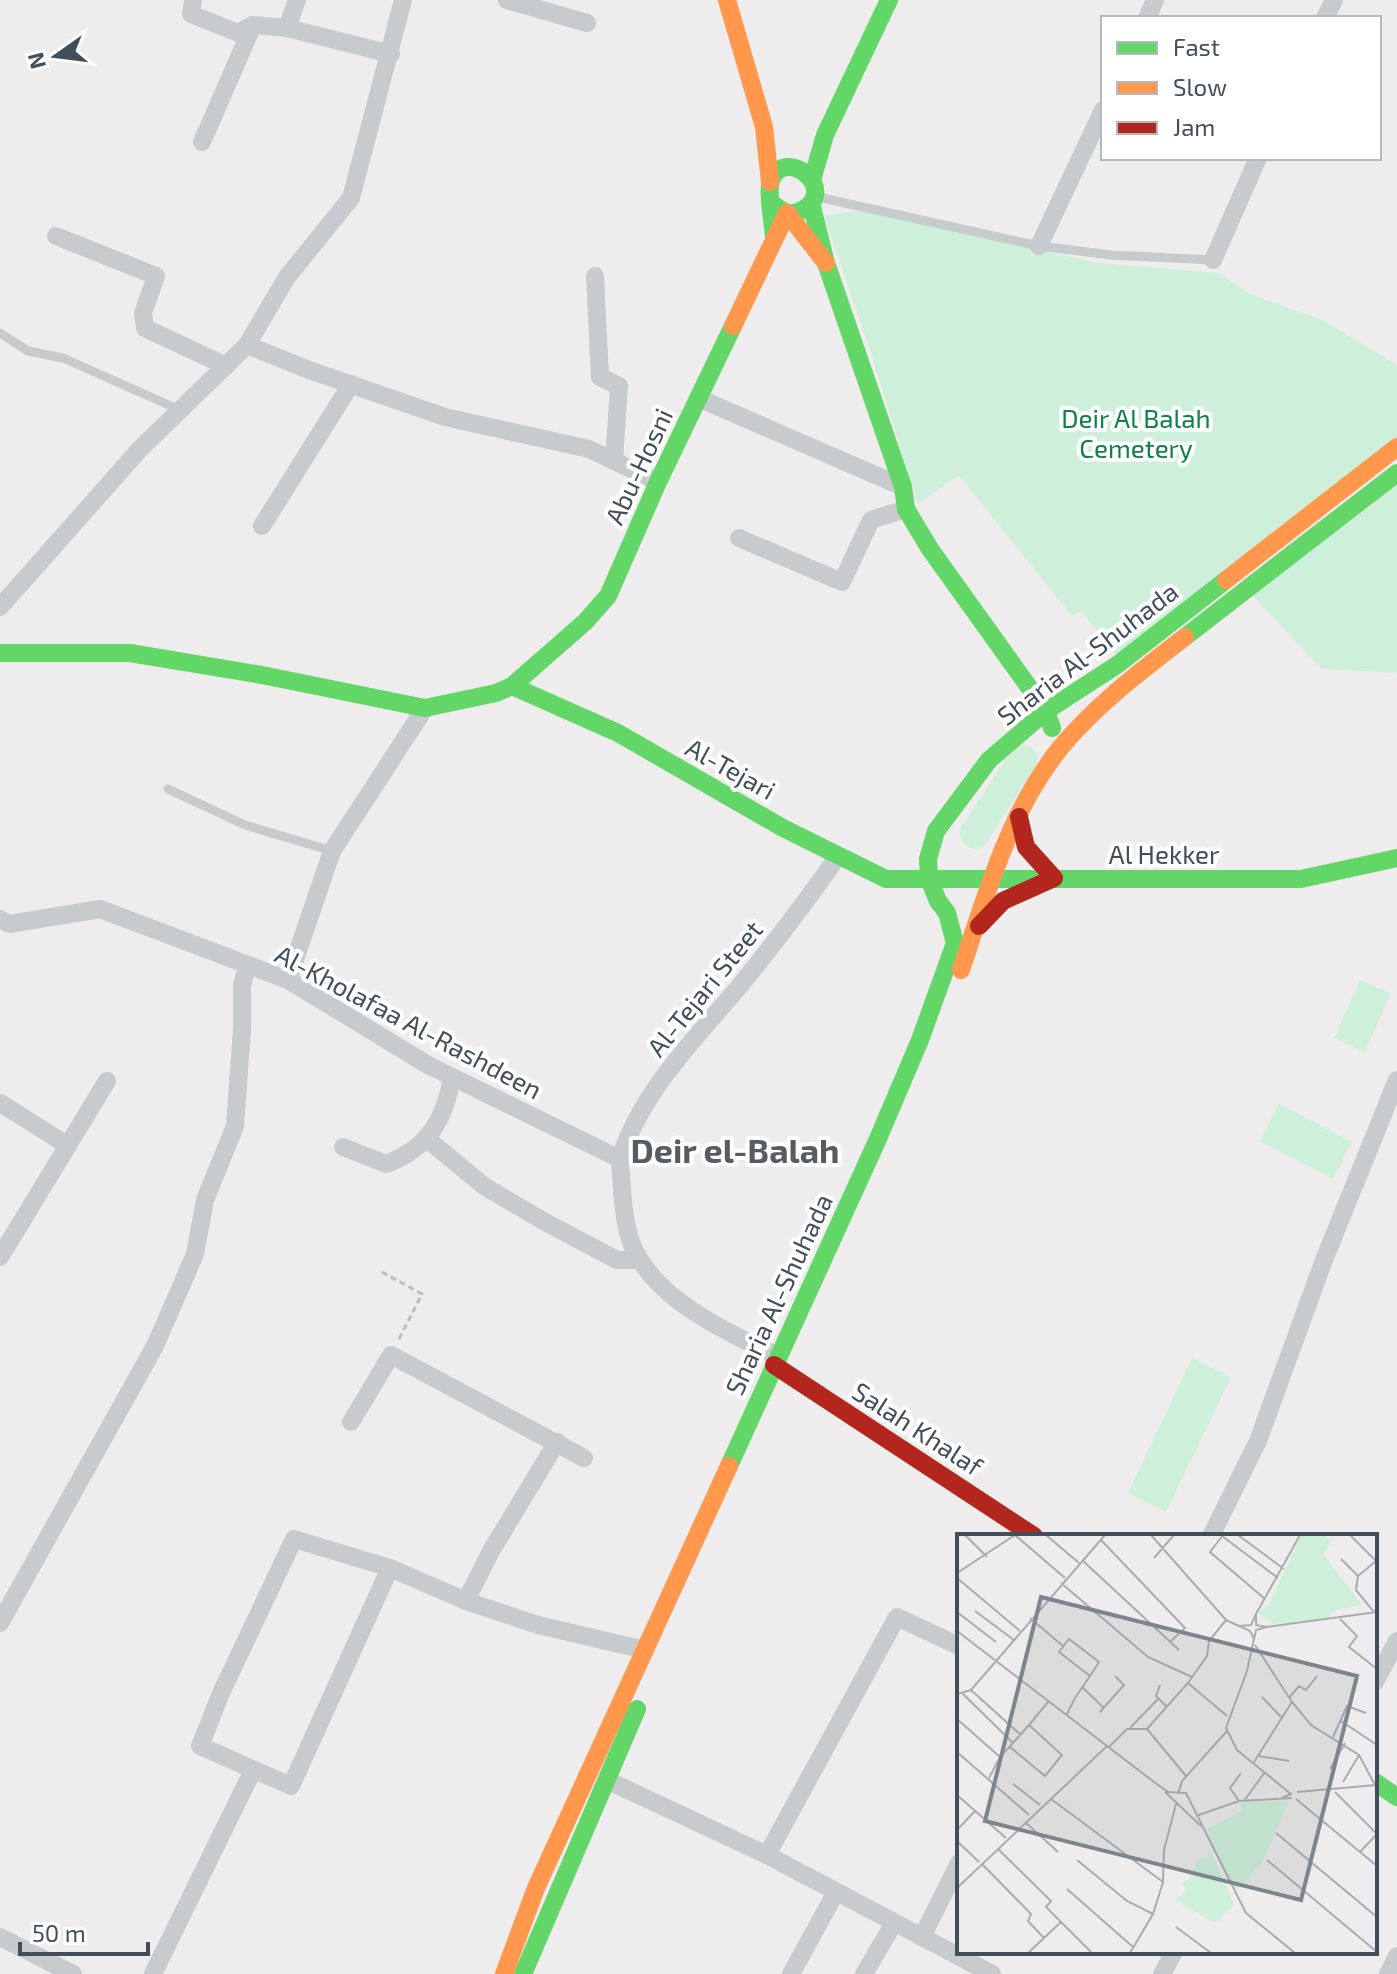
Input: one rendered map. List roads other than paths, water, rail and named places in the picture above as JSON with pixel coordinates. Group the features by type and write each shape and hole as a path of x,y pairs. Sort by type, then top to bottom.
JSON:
{"main road":[{"path":"727,0 764,127 770,182"},
{"path":"780,208 799,213 813,193 825,135 889,0"},
{"path":"764,127 794,167 808,174 826,263 903,487 906,509 930,549 1046,711 1060,750"},
{"path":"825,135 794,167 779,170 768,189 826,263"},
{"name":"Abu-Hosni","path":"512,686 585,622 608,596 658,482 774,241 780,208"},
{"name":"Sharia Al-Shuhada","path":"523,1974 920,1040 955,943 947,913 929,879 928,859 936,831 989,760 1046,711 1117,665 1397,447"},
{"name":"Sharia Al-Shuhada","path":"504,1974 536,1888 645,1650 919,1082 972,938 990,878 1019,817 1060,750 1080,725 1121,687 1397,473"},
{"path":"0,653 130,653 262,675 425,708 496,693 512,686"},
{"name":"Al-Tejari","path":"512,686 616,733 838,856 886,879 929,879"},
{"path":"972,938 991,910 1011,894 1054,878 1026,847 1019,817"},
{"name":"Al Hekker","path":"929,879 1301,879 1397,858"},
{"name":"Salah Khalaf","path":"777,1373 870,1444 1000,1534"},
{"name":"Salah Khalaf","path":"777,1373 1031,1534"},
{"path":"1377,1767 1397,1781"},
{"path":"1377,1783 1397,1797"}],"street":[{"path":"193,0 191,14 238,33 253,25 287,28 391,54"},
{"path":"287,28 297,0"},
{"path":"0,607 140,449 247,345 287,277 351,198 403,0"},
{"path":"507,0 587,23"},
{"path":"202,142 253,25"},
{"path":"1039,246 1101,114"},
{"path":"1213,260 1257,160"},
{"path":"56,236 156,276 143,313 145,328 226,366"},
{"path":"595,276 600,377 619,386 614,461"},
{"path":"247,345 445,417 589,449 658,482"},
{"path":"262,526 351,384"},
{"path":"698,398 903,487"},
{"path":"739,538 842,582 871,520 906,509"},
{"path":"288,980 332,851 425,708"},
{"name":"Al-Tejari Steet","path":"620,1159 628,1132 650,1096 797,915 838,856"},
{"name":"Al-Kholafaa Al-Rashdeen","path":"0,919 9,924 100,909 288,980 452,1078 620,1159"},
{"path":"0,1623 155,1346 195,1254 205,1200 235,1126 242,985 247,967"},
{"path":"343,1147 386,1164 410,1154 426,1138 447,1108 452,1078"},
{"path":"1212,1534 1258,1441 1324,1260 1397,1080"},
{"path":"0,1257 107,1081"},
{"path":"0,1103 67,1145"},
{"path":"426,1138 484,1186 545,1222 617,1260 640,1260"},
{"path":"620,1159 626,1224 640,1260 667,1290 777,1373"},
{"path":"351,1422 391,1355 584,1458"},
{"path":"466,1601 491,1551 557,1442"},
{"path":"390,1568 291,1786 200,1746 221,1693 294,1539 390,1568 466,1601 538,1625 645,1650"},
{"path":"767,1855 897,1617 957,1645"},
{"path":"1377,1678 1397,1641"},
{"path":"153,1974 253,1770"},
{"path":"607,1780 767,1855 992,1974"},
{"path":"922,1937 957,1867"},
{"path":"791,1974 836,1892"},
{"path":"864,1974 894,1923"},
{"path":"0,1937 73,1974"},
{"path":"1162,1974 1173,1954"},
{"path":"1388,1974 1397,1956"}],"lane":[{"path":"813,193 1039,246 1111,255 1213,260"},
{"path":"0,333 28,351 63,358 180,410"},
{"path":"168,789 245,825 332,851"}],"district":[{"name":"Deir el-Balah","path":"735,1149"}],"park label":[{"name":"Deir Al Balah Cemetery","path":"1136,432"}]}
